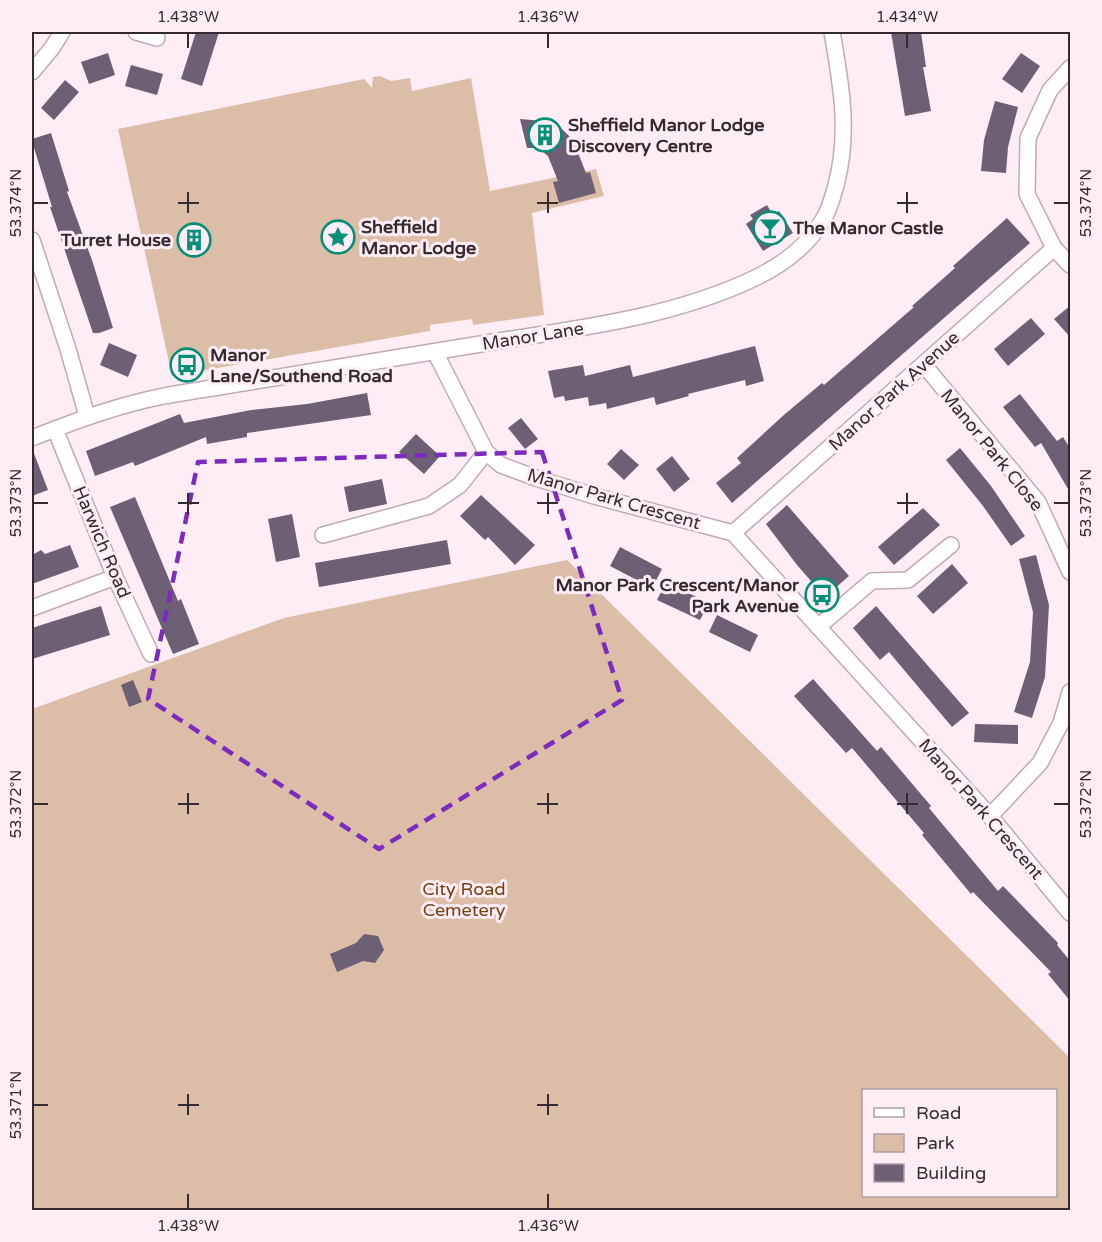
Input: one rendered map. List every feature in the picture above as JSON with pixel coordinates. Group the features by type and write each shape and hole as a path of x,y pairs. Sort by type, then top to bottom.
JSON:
{"street":[{"path":"32,72 62,32"},
{"path":"136,32 157,38"},
{"name":"Manor Lane","path":"32,438 87,416 163,396 578,329 676,306 734,288 769,271 802,246 824,219 831,205 840,171 844,138 843,103 832,32"},
{"path":"1071,68 1050,90 1028,138 1027,194 1054,248 1071,265"},
{"path":"33,247 68,349 87,416"},
{"name":"Manor Park Avenue","path":"733,533 1054,248"},
{"name":"Manor Park Crescent","path":"435,352 486,452 501,465 536,478 733,533 990,816 1071,913"},
{"name":"Manor Park Close","path":"924,365 1038,502 1071,572"},
{"name":"Harwich Road","path":"56,429 115,577 151,654"},
{"path":"322,535 429,506 460,485 486,452"},
{"path":"819,627 872,581 908,580 951,545"},
{"path":"32,608 115,577"},
{"path":"990,816 1040,763 1061,723 1071,692"}],"highlighted area":[{"path":"542,452 622,700 379,849 148,699 198,462"}],"green space":[{"name":"Sheffield Manor Lodge","path":"380,76 391,81 410,78 412,91 471,78 490,191 596,169 604,196 532,213 544,315 473,325 472,319 430,325 430,331 172,376 118,129 364,79 372,88 373,77"},
{"name":"City Road Cemetery","path":"567,560 1070,1058 1070,1210 32,1210 32,709 284,618"}],"building":[{"path":"196,32 219,32 202,86 181,79"},
{"path":"891,32 921,32 926,67 923,67 931,111 905,116"},
{"path":"108,53 115,75 89,84 81,62"},
{"path":"1021,53 1040,66 1022,93 1002,79"},
{"path":"131,65 163,74 157,95 125,86"},
{"path":"65,80 79,92 54,120 41,108"},
{"path":"995,101 1018,107 1008,147 1006,173 981,171 984,140"},
{"path":"520,119 544,121 562,129 573,140 586,173 590,172 596,193 559,203 553,182 558,181 548,156 535,148 527,148"},
{"path":"51,133 69,191 67,192 92,260 113,328 99,333 93,333 50,207 52,207 32,141 32,139"},
{"name":"The Manor Castle","path":"767,205 773,215 779,211 793,233 763,251 746,224 753,219 750,215"},
{"path":"1007,218 1030,243 732,503 716,483 741,463 737,458 785,414 822,383 824,385 914,307 912,306 955,268 953,266"},
{"name":"Turret House","path":"200,224 206,253 189,257 183,227"},
{"path":"1071,305 1071,338 1054,319"},
{"path":"1031,318 1045,334 1008,366 994,349"},
{"path":"109,343 137,355 128,377 100,365"},
{"path":"755,346 764,381 746,386 745,380 688,394 689,396 656,405 654,397 607,409 606,403 589,406 588,397 565,401 564,396 554,398 548,371 583,365 585,376 630,365 633,377"},
{"path":"367,393 371,415 247,433 247,437 207,444 206,437 135,466 133,462 95,476 86,451 180,414 184,423 251,410 307,404"},
{"path":"1020,394 1057,441 1063,437 1071,450 1071,494 1041,443 1035,447 1003,407"},
{"path":"521,418 538,439 525,449 508,428"},
{"path":"416,434 440,456 424,474 399,452"},
{"path":"960,448 991,486 1025,536 1011,546 946,460"},
{"path":"621,449 639,465 624,480 607,464"},
{"path":"32,451 48,490 32,496"},
{"path":"672,456 690,479 674,492 656,469"},
{"path":"382,479 387,504 349,512 344,487"},
{"path":"481,495 535,545 515,565 488,537 485,540 460,516"},
{"path":"135,497 178,601 181,599 199,644 173,654 110,507"},
{"path":"787,505 849,576 825,597 766,524"},
{"path":"923,508 940,525 894,565 878,547"},
{"path":"292,514 300,557 276,562 268,519"},
{"path":"447,540 451,564 319,587 315,563"},
{"path":"70,545 79,567 32,584 32,555 41,550 45,554"},
{"path":"620,547 662,569 652,588 610,566"},
{"path":"1036,555 1049,605 1045,677 1032,718 1014,712 1030,662 1033,612 1019,559"},
{"path":"952,564 968,583 933,614 917,596"},
{"path":"666,582 709,603 700,620 657,600"},
{"path":"101,606 110,635 32,659 32,628"},
{"path":"876,606 969,713 952,727 889,652 880,660 853,628"},
{"path":"717,615 758,635 750,652 709,632"},
{"path":"813,679 877,751 881,747 998,891 1003,886 1058,943 1057,945 1071,962 1071,1002 1048,974 1051,972 973,892 971,894 922,835 924,833 852,748 846,753 794,696"},
{"path":"133,680 142,702 129,707 121,685"},
{"path":"975,724 1018,725 1018,744 974,742"},
{"path":"364,934 378,936 384,950 375,963 363,961 337,972 330,954 356,943"}],"place":[{"name":"Sheffield Manor Lodge Discovery Centre","path":"545,135"},
{"name":"The Manor Castle","path":"770,228"},
{"name":"Sheffield Manor Lodge","path":"338,237"},
{"name":"Turret House","path":"194,240"},
{"name":"Manor Lane/Southend Road","path":"187,365"},
{"name":"Manor Park Crescent/Manor Park Avenue","path":"822,595"}]}
